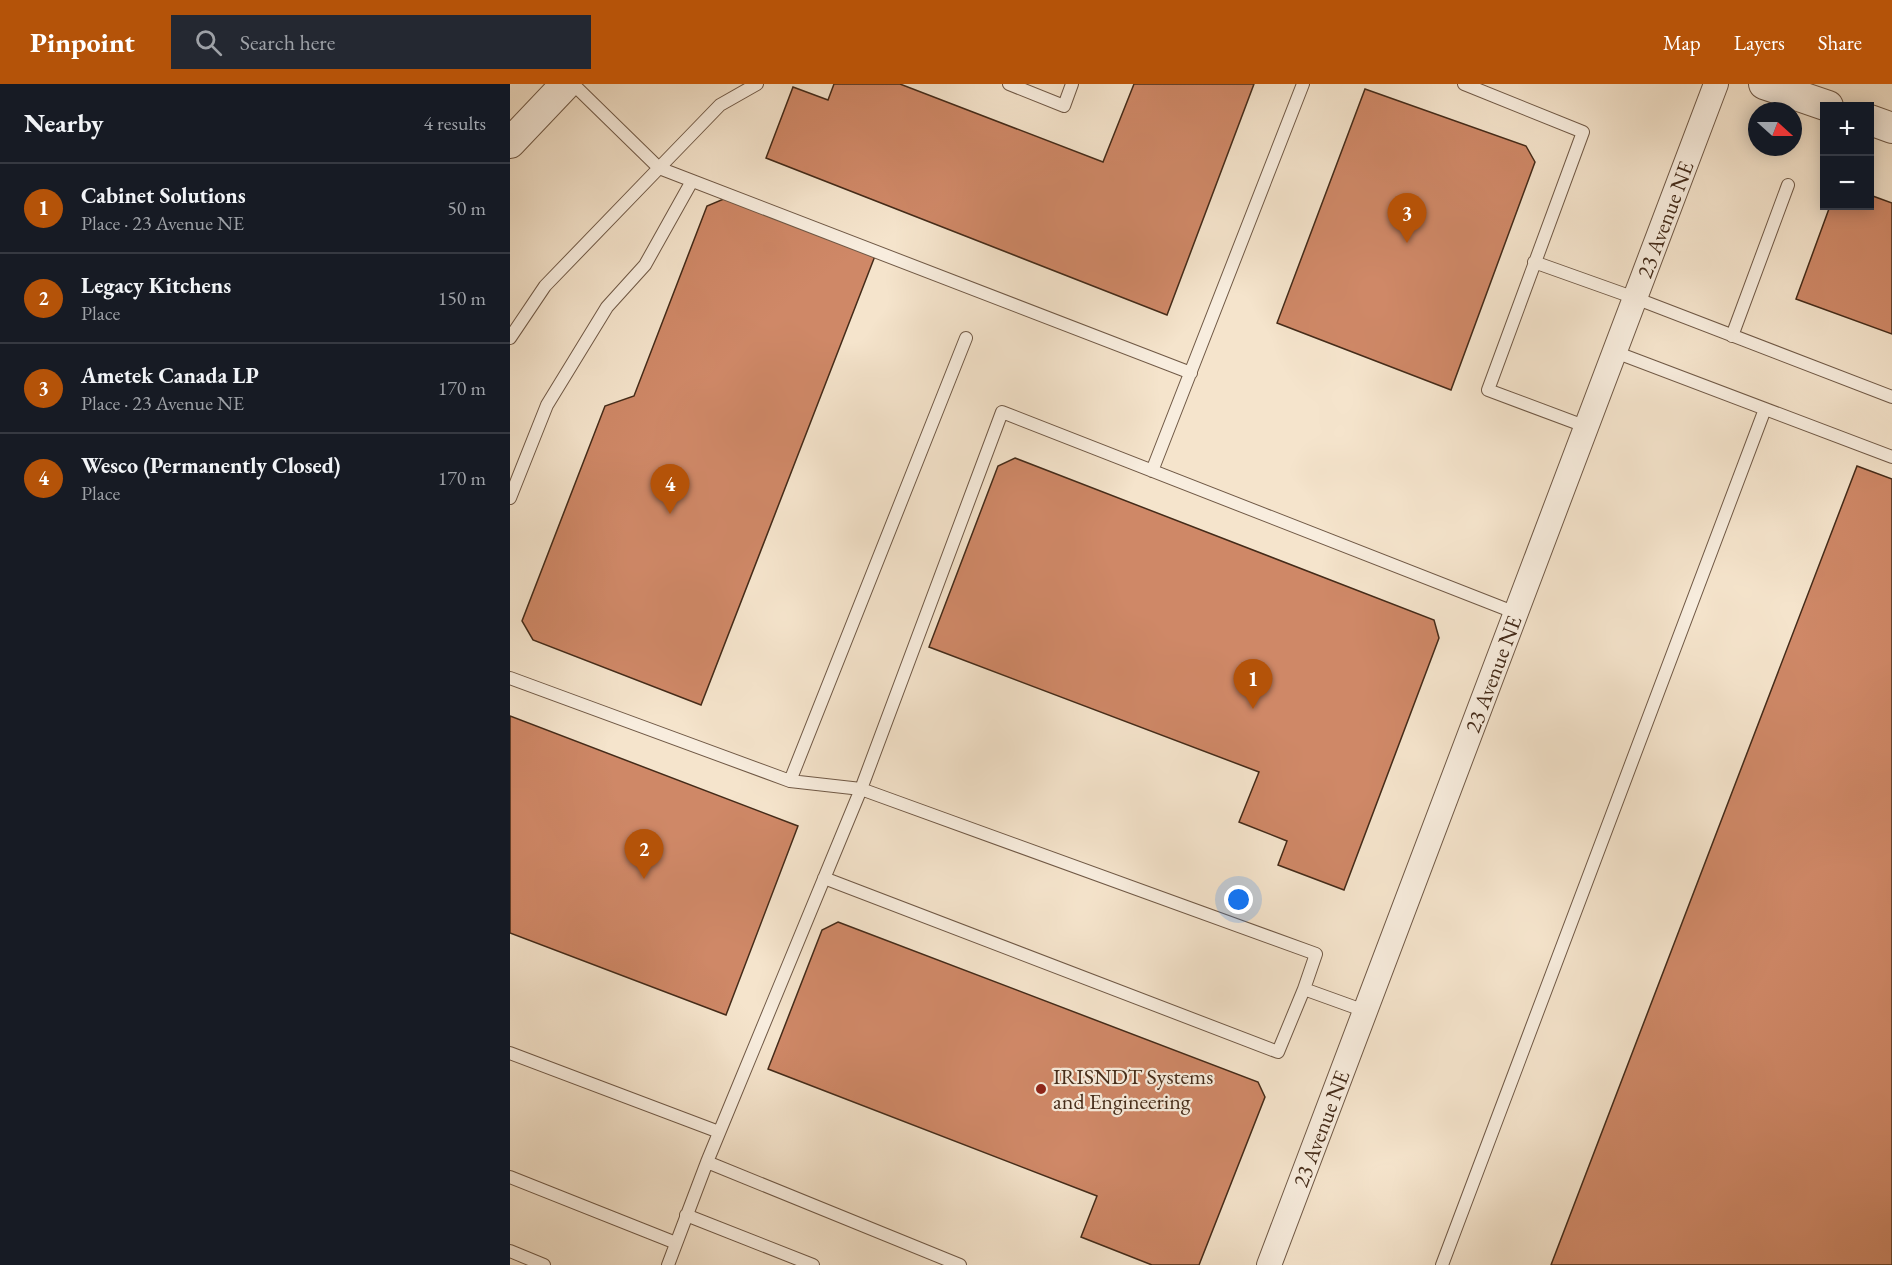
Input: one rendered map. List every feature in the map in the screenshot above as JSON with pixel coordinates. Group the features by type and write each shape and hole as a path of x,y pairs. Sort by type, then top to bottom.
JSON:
{"street":[{"path":"510,143 566,84"},
{"name":"23 Avenue NE","path":"1269,1265 1716,84"},
{"path":"1764,84 1820,104"},
{"path":"1874,122 1892,128"}],"lane":[{"path":"573,84 659,168 1191,373"},
{"path":"510,338 545,286 720,105 756,84"},
{"path":"1009,84 1064,106 1072,84"},
{"path":"1152,471 1303,84"},
{"path":"1464,84 1583,132 1488,390 1587,427"},
{"path":"510,498 547,405 607,307 645,265 692,181"},
{"path":"1732,336 1788,185"},
{"path":"1534,262 1635,298 1892,397"},
{"path":"790,781 966,338"},
{"path":"1615,352 1892,457"},
{"path":"1442,1265 1765,409"},
{"path":"668,1265 719,1132 861,789 1002,412 1516,613"},
{"path":"510,678 790,781 861,789 1316,954 1278,1052 824,878"},
{"path":"1304,989 1365,1011"},
{"path":"510,1053 719,1132"},
{"path":"707,1162 960,1265"},
{"path":"510,1177 676,1243"},
{"path":"686,1215 813,1265"},
{"path":"510,1251 544,1265"}],"building":[{"path":"834,84 900,84 1103,162 1134,84 1254,84 1167,315 766,158 793,87 828,100"},
{"path":"1365,89 1526,146 1535,162 1451,390 1277,323"},
{"path":"1874,196 1892,203 1892,334 1796,299 1829,210 1874,210"},
{"path":"726,198 875,256 701,705 533,640 522,621 605,406 634,396 707,206"},
{"path":"1015,458 1434,620 1439,638 1344,890 1278,865 1287,841 1239,822 1259,772 929,647 998,466"},
{"path":"1857,466 1892,479 1892,1265 1551,1265"},
{"path":"510,716 798,826 726,1015 510,933"},
{"name":"IRISNDT Systems and Engineering","path":"838,922 1258,1082 1265,1097 1199,1265 1152,1265 1081,1237 1097,1196 768,1069 822,930"}],"place":[{"name":"Ametek Canada LP","path":"1407,243"},
{"name":"Wesco (Permanently Closed)","path":"670,514"},
{"name":"Cabinet Solutions","path":"1253,709"},
{"name":"Legacy Kitchens","path":"644,879"},
{"name":"IRISNDT Systems and Engineering","path":"1041,1089"}]}
